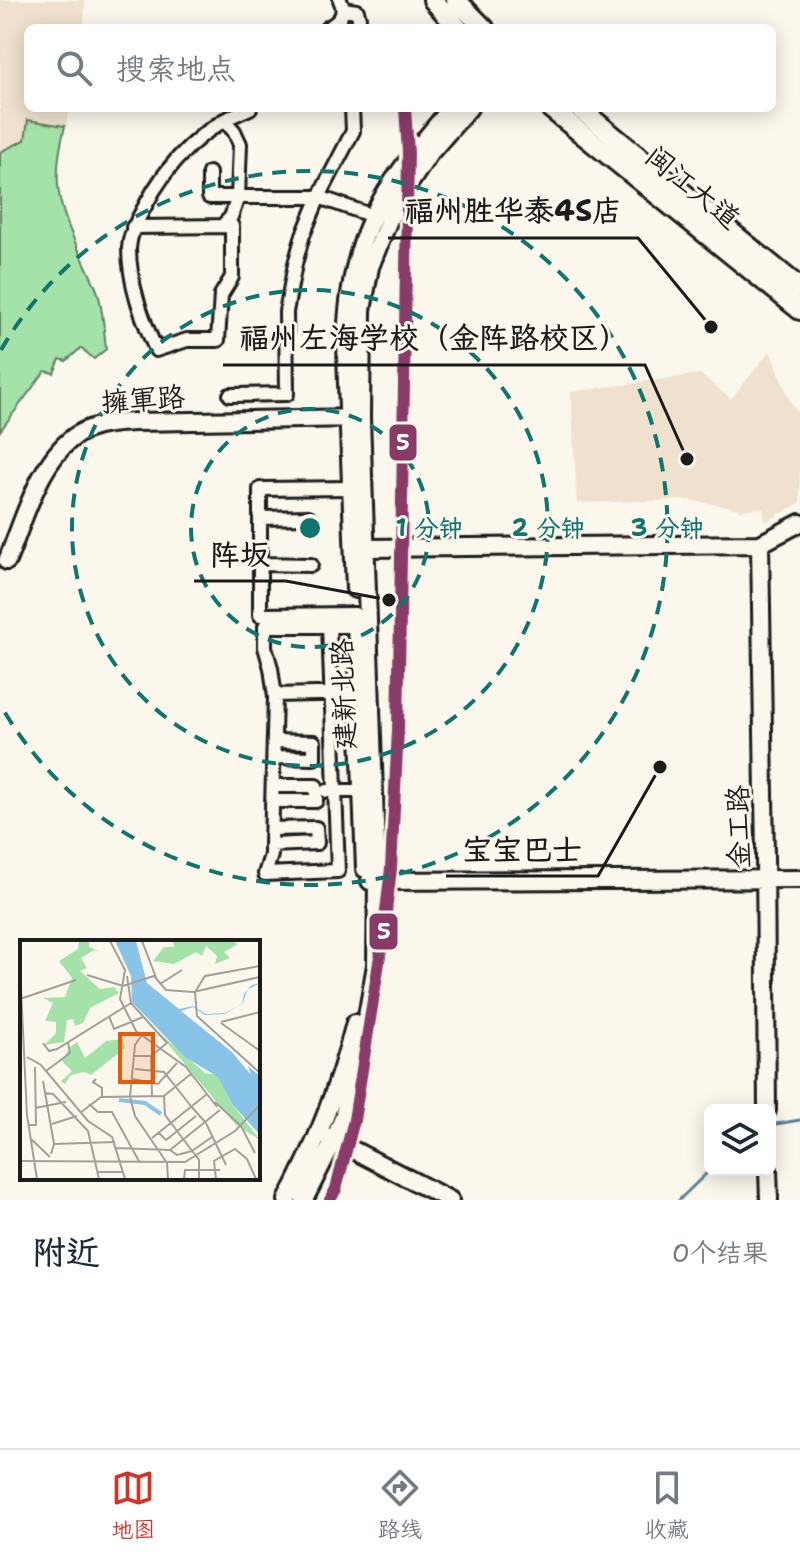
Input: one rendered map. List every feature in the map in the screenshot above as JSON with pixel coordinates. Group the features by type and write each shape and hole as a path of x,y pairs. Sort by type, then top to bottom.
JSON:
{"main road":[{"path":"433,0 450,24"},
{"path":"456,0 480,24"},
{"name":"闽江大道","path":"555,112 800,310"},
{"name":"闽江大道","path":"584,112 800,288"}],"street":[{"path":"332,24 342,15 342,4 357,11 358,24"},
{"path":"133,227 232,226 232,277 221,295 218,340 187,340 156,350 141,316 129,248 133,227 151,193 171,165 197,138 241,112"},
{"path":"230,395 287,394 286,329 288,297 295,264 319,197 353,131 352,112"},
{"name":"建新北路","path":"287,1200 326,1137 343,1118 365,1028 376,965 371,881 365,548 346,330 347,311 357,262 373,216 412,154 448,112"},
{"name":"建新北路","path":"371,881 361,791 351,488 362,310 376,247 394,207 429,154 466,112"},
{"path":"222,226 231,217 238,197 240,144 224,120"},
{"path":"209,173 209,197 319,197 373,216"},
{"name":"擁軍路","path":"7,561 48,463 82,432 101,425 135,422 355,418"},
{"path":"351,488 260,489 260,615 356,620"},
{"path":"260,518 309,517"},
{"path":"365,548 760,544 800,523"},
{"name":"金工路","path":"760,544 767,1104"},
{"path":"260,564 311,565"},
{"path":"329,626 338,871 265,874 271,855 275,695 265,647 265,626 329,626 356,620"},
{"path":"275,695 358,693"},
{"path":"274,741 314,742 314,758 274,757"},
{"path":"272,801 316,801 316,786 273,786"},
{"path":"316,791 361,791"},
{"path":"271,845 317,843 316,828 272,829"},
{"path":"371,881 800,879"},
{"path":"326,1137 450,1200"},
{"name":"建新北路","path":"304,1200 326,1137"},
{"path":"768,1176 769,1200"}],"shaded area":[{"path":"0,0 84,0 84,24 24,24 24,112 69,112 65,126 28,120 25,140 0,152"},
{"path":"770,351 790,401 800,417 800,503 765,522 763,508 741,510 688,500 577,503 571,392 700,374 731,399"}],"green space":[{"path":"28,120 65,126 58,162 61,205 98,293 106,349 94,359 81,348 66,361 60,359 54,373 45,371 0,431 0,152 25,140"}],"waterway":[{"path":"776,1124 800,1120"},
{"path":"679,1200 704,1176"}],"transit line":[{"name":"5","path":"330,1200 336,1189 354,1120 391,868 398,730 408,153 405,112"}],"place":[{"name":"福州胜华泰4S店","path":"711,327"},
{"name":"福州左海学校（金阵路校区）","path":"687,459"},
{"name":"阵坂","path":"389,600"},
{"name":"宝宝巴士","path":"660,767"}]}
